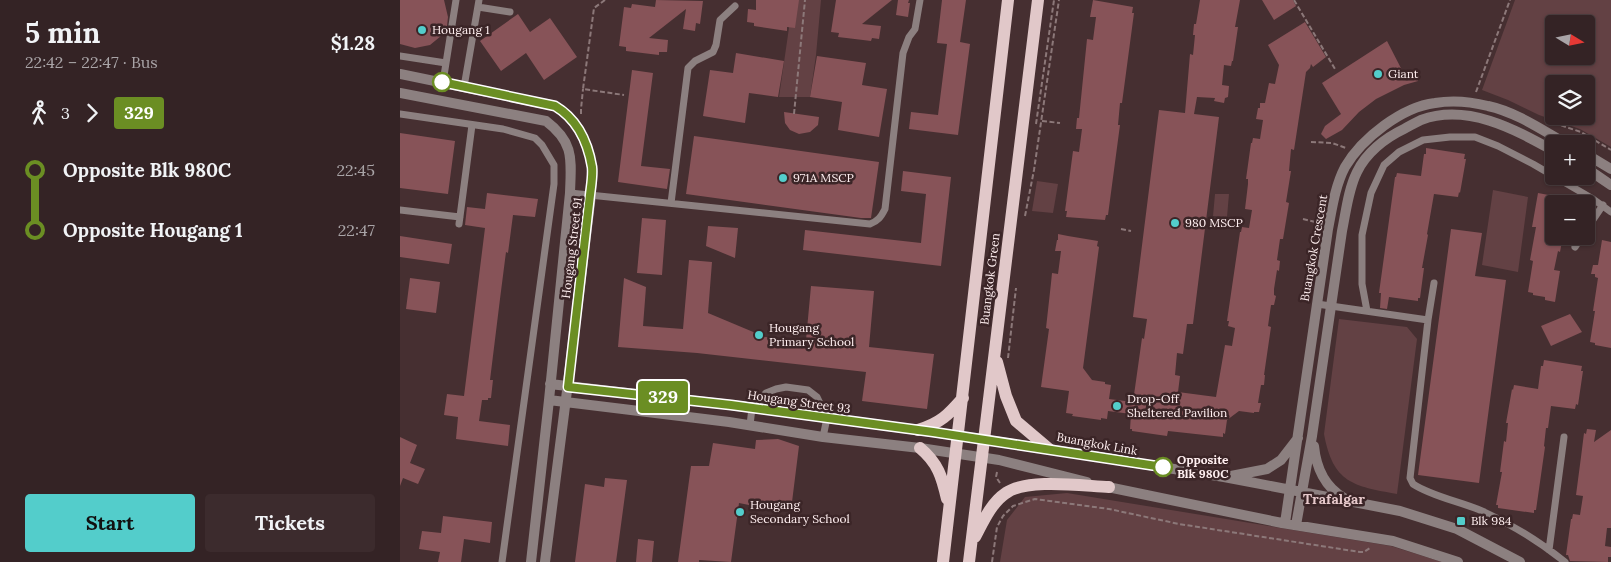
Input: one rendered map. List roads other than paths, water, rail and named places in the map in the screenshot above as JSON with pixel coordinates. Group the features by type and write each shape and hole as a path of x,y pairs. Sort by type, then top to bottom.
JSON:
{"main road":[{"name":"Buangkok Green","path":"943,562 1008,0"},
{"name":"Buangkok Green","path":"969,562 1038,0"},
{"path":"995,355 1006,396 1016,421 1049,449"},
{"path":"918,430 934,425 949,414 963,398"},
{"path":"920,448 930,456 937,467 949,506"},
{"path":"972,541 992,508 1006,493 1021,487 1038,484 1109,487"}],"street":[{"name":"Hougang Street 91","path":"400,74 555,106 564,111 573,121 582,134 587,147 592,169 590,195 568,387 545,562"},
{"name":"Hougang Street 91","path":"400,93 546,121 556,129 566,142 571,160 570,193 531,562"},
{"name":"Buangkok Crescent","path":"1285,523 1334,200 1345,169 1360,146 1385,124 1409,111 1434,103 1454,102 1489,106 1517,117 1550,135"},
{"name":"Buangkok Crescent","path":"1296,525 1312,436 1348,198 1357,172 1372,152 1391,135 1421,120 1451,115 1483,118 1516,130 1545,145"},
{"path":"1595,159 1611,169"},
{"path":"1595,174 1611,185"},
{"path":"559,300 578,303"},
{"name":"Hougang Street 93","path":"550,384 689,400 984,439"},
{"path":"549,400 750,425 823,437 920,448 999,460 1109,487 1285,523 1393,540 1458,562"},
{"name":"Buangkok Crescent","path":"1312,436 1315,458 1324,478 1335,493 1349,502"},
{"path":"1224,477 1266,469 1281,460 1298,438"},
{"name":"Buangkok Link","path":"984,439 1224,477 1400,511 1456,529 1520,562"}],"lane":[{"path":"442,82 456,0"},
{"path":"570,193 870,224 877,221 884,209 903,54 909,37 915,29 920,0"},
{"path":"464,87 478,4 510,12"},
{"path":"670,203 688,68 695,61 713,52 720,20 735,6"},
{"path":"400,56 446,64"},
{"path":"400,114 502,129 535,138 542,145 554,165 554,184 502,562"},
{"path":"400,210 459,220 472,125"},
{"path":"1367,311 1362,284 1362,235 1371,192 1384,165 1399,152 1423,140 1475,137 1498,146 1533,164 1603,205 1611,212"},
{"path":"1595,217 1603,205"},
{"path":"1434,283 1410,478 1413,484 1425,490 1482,511 1549,550 1565,562"},
{"path":"1317,304 1428,320"},
{"path":"1306,378 1320,380"},
{"path":"750,425 752,408 766,393 786,387 808,390 817,397 827,418 823,437"},
{"path":"687,417 689,400"},
{"path":"1549,550 1564,437"}],"place":[{"name":"Hougang 1","path":"422,30"},
{"name":"Giant","path":"1378,74"},
{"name":"971A MSCP","path":"783,178"},
{"name":"980 MSCP","path":"1175,223"},
{"name":"Hougang Primary School","path":"759,335"},
{"name":"Drop-Off Sheltered Pavilion","path":"1117,406"},
{"name":"Opposite Blk 980C","path":"1163,467"},
{"name":"Hougang Secondary School","path":"740,512"},
{"name":"Blk 984","path":"1461,521"}],"district":[{"name":"Trafalgar","path":"1334,499"}]}
